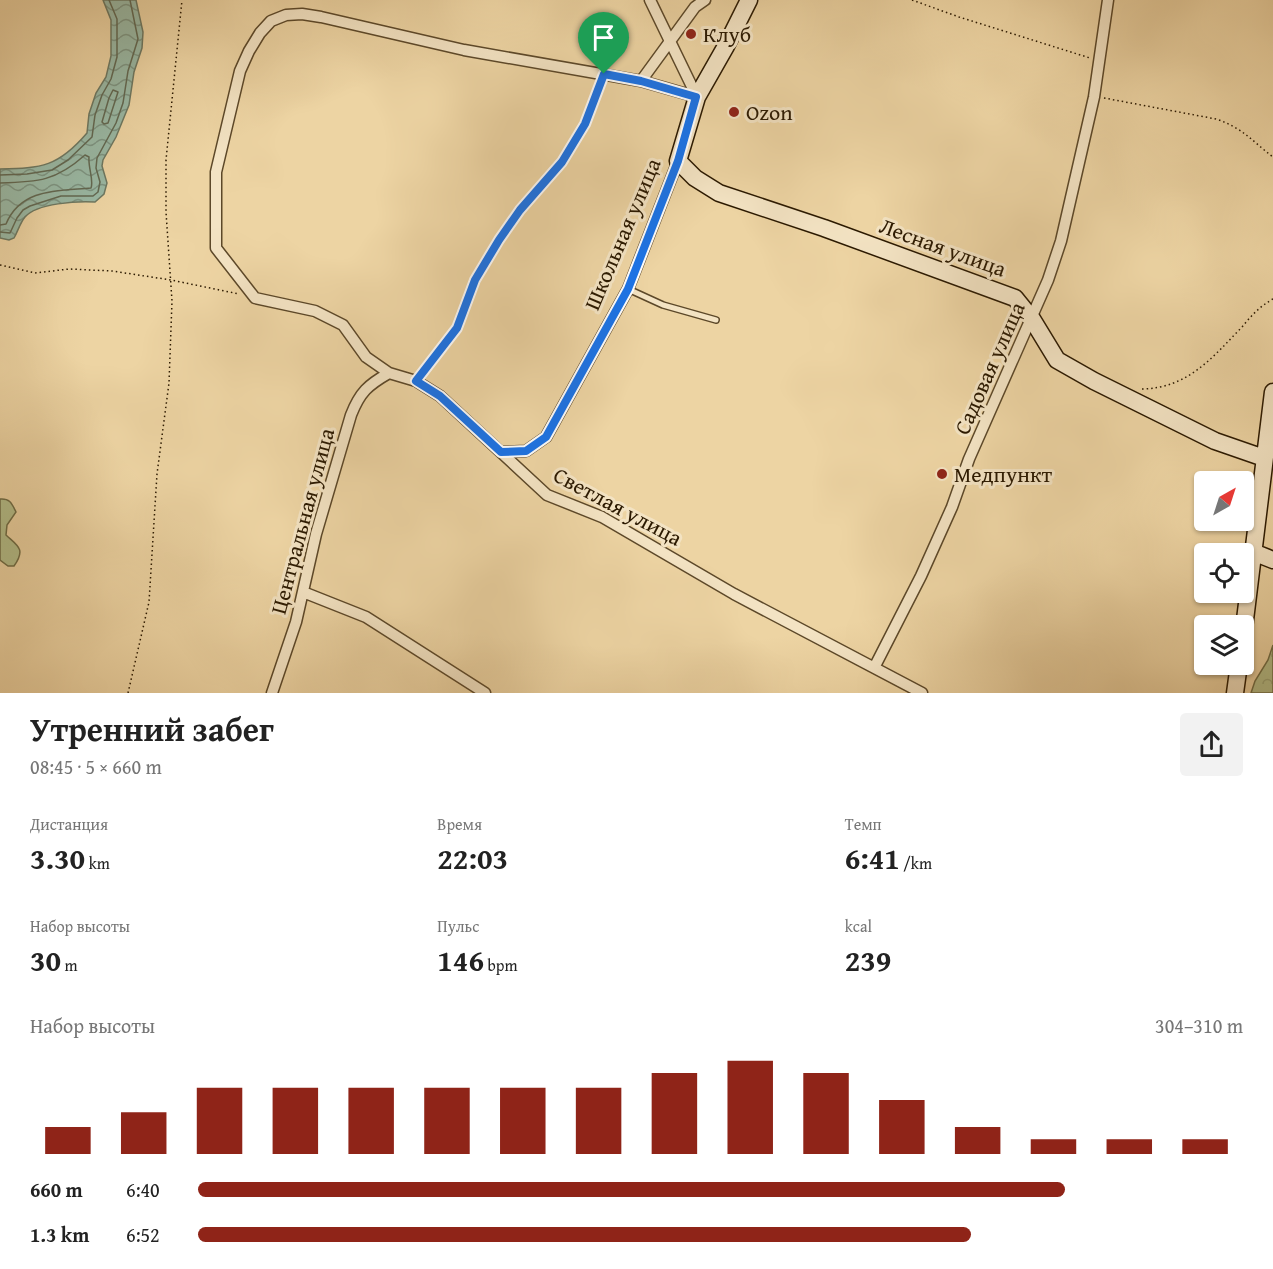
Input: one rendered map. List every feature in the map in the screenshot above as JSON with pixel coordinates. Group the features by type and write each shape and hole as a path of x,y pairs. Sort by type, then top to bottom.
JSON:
{"street":[{"path":"650,0 696,97"},
{"path":"641,81 695,7 705,0"},
{"name":"Школьная улица","path":"501,452 526,451 546,437 628,289 678,161 696,97 726,46 749,0"},
{"name":"Садовая улица","path":"875,666 921,576 952,507 969,459 1048,280 1061,242 1094,97 1108,0"},
{"path":"255,298 216,248 216,172 240,71 254,42 271,21 286,15 302,14 321,17 464,50 641,81 696,97"},
{"name":"Лесная улица","path":"678,161 695,178 719,193 824,228 1015,298 1032,319 1057,360 1094,381 1215,441 1264,458"},
{"name":"Светлая улица","path":"255,298 315,311 342,325 366,357 388,373 416,381 440,396 547,495 602,517 734,594 875,666 922,693"},
{"name":"Центральная улица","path":"272,693 303,592 315,534 358,398 369,385 388,373"},
{"path":"1254,543 1273,392"},
{"path":"1254,552 1273,560"},
{"path":"303,592 366,617 485,693"},
{"path":"1235,693 1237,675"}],"lane":[{"path":"628,289 670,307 716,320"}],"path":[{"path":"128,693 149,602 157,474 169,383 171,280 166,212 166,160 182,0"},
{"path":"912,0 959,18 1099,61"},
{"path":"416,381 457,328 475,280 499,240 520,210 562,162 585,124 604,74"},
{"path":"1094,97 1216,119 1231,124 1248,135 1273,157"},
{"path":"0,265 35,273 69,269 112,271 171,280 255,298"},
{"path":"1136,389 1163,387 1191,375 1205,364 1258,309 1273,299"}],"green space":[{"path":"0,499 12,504 16,512 7,525 6,535 19,548 20,556 14,566 8,566 0,560"},
{"path":"1273,645 1273,693 1251,693 1255,681 1268,660"}],"water":[{"path":"103,0 136,0 143,32 142,48 134,72 129,105 116,137 103,160 102,166 107,183 104,194 95,202 48,206 31,212 25,217 14,238 9,240 0,238 0,169 27,168 58,159 87,133 89,114 96,93 106,77 111,56 111,20"}],"place":[{"name":"Клуб","path":"691,34"},
{"name":"Ozon","path":"734,112"},
{"name":"Медпункт","path":"942,474"}],"route":[{"path":"604,74 641,81 696,97 678,161 628,289 546,437 526,451 501,452 440,396 416,381 457,328 475,280 499,240 520,210 562,162 585,124 604,74"}]}
